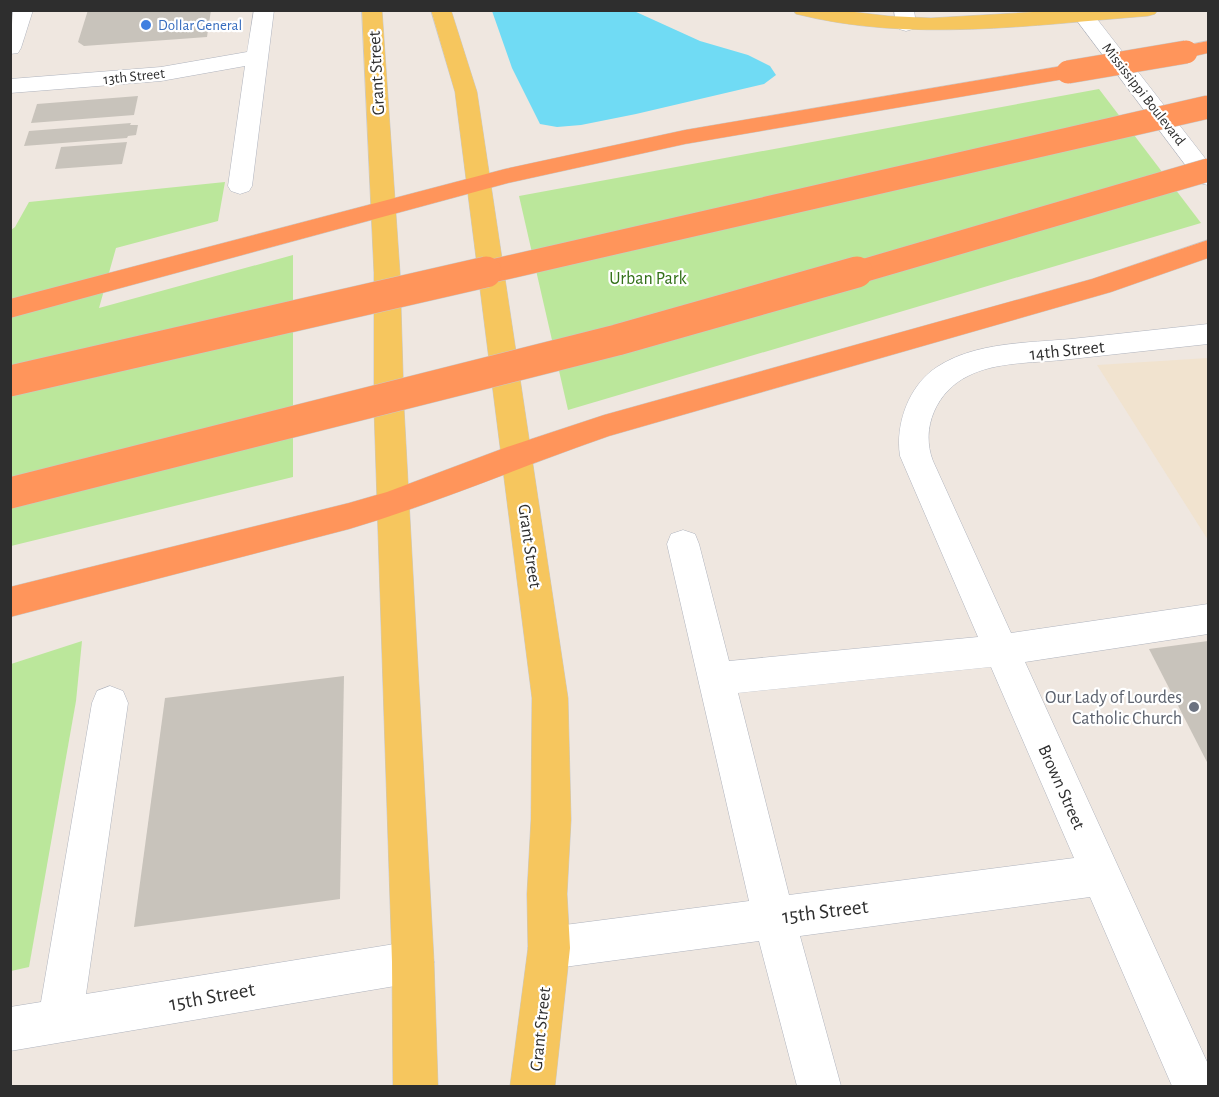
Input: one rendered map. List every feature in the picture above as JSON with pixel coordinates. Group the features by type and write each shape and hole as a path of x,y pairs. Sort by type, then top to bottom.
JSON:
{"highway":[{"path":"10,309 478,183 685,137 1209,47"},
{"path":"10,381 1209,107"},
{"path":"10,493 617,340 1209,170"},
{"path":"10,602 257,541 393,503 518,454 708,396 1101,286 1207,249"}],"main road":[{"name":"Grant Street","path":"372,10 387,273 393,503 413,962 416,1086"},
{"name":"Grant Street","path":"441,10 466,92 518,454 550,698 551,820 547,894 549,948 533,1086"},
{"path":"803,10 864,21 905,18 951,25 1081,13 1148,10"}],"street":[{"path":"10,48 23,10"},
{"path":"240,186 264,10"},
{"name":"Mississippi Boulevard","path":"1081,13 1209,178"},
{"name":"13th Street","path":"10,86 161,74 257,57"},
{"name":"14th Street","path":"934,387 946,375 959,368 983,361 1209,334"},
{"name":"Brown Street","path":"934,387 923,402 916,419 913,439 915,453 1000,650 1195,1086"},
{"path":"683,544 774,917 819,1086"},
{"path":"717,679 1000,650 1209,619"},
{"path":"60,1022 110,703"},
{"name":"15th Street","path":"549,948 1101,875"},
{"name":"15th Street","path":"10,1029 413,962"}],"shaded area":[{"path":"1208,358 1208,540 1097,365"}],"green space":[{"name":"Urban Park","path":"1099,89 1201,223 568,410 519,196"},
{"path":"225,182 218,221 116,248 99,308 293,255 293,477 11,546 11,230 29,202"},
{"path":"82,641 76,701 29,967 11,971 11,664"}],"water":[{"path":"492,11 634,11 700,41 748,55 770,66 776,75 764,84 636,114 581,125 557,127 540,124 512,68"}],"building":[{"name":"Dollar General","path":"88,10 211,10 207,37 84,46 78,42"},
{"path":"138,96 134,115 31,123 37,104"},
{"path":"131,123 130,125 138,125 136,135 127,138 24,146 29,131"},
{"path":"127,142 122,164 55,169 61,147"},
{"name":"Our Lady of Lourdes Catholic Church","path":"1208,641 1208,764 1149,649"},
{"path":"344,676 340,899 134,927 165,698"}],"place":[{"name":"Dollar General","path":"146,25"},
{"name":"Our Lady of Lourdes Catholic Church","path":"1194,707"}]}
